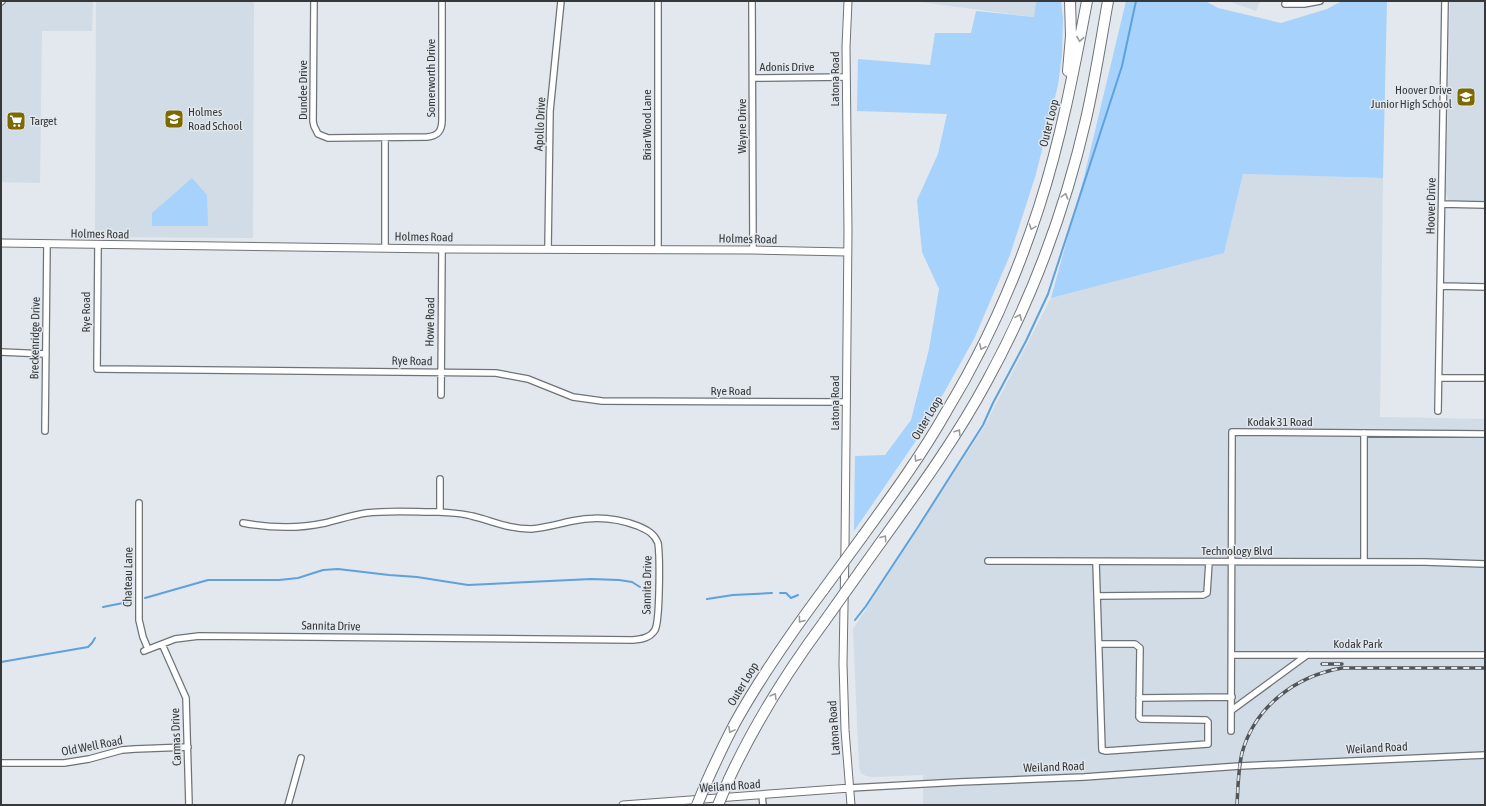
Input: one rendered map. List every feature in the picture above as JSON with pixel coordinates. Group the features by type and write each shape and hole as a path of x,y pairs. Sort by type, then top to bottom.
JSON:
{"highway":[{"path":"1052,163 1070,54 1070,1"},
{"name":"Outer Loop","path":"697,805 730,732 754,690 780,649 862,537 927,444 978,354 997,316 1018,266 1038,211 1052,163 1074,74 1087,1"},
{"path":"718,805 765,709 791,668 949,445 988,380 1016,323 1048,248 1068,185 1087,113 1108,1"},
{"path":"1100,46 1112,1"}],"street":[{"name":"Dundee Drive","path":"314,1 313,121 316,131 318,134 328,138 385,138"},
{"name":"Somerworth Drive","path":"385,138 427,138 438,134 441,130 442,1"},
{"name":"Apollo Drive","path":"548,249 550,111 561,1"},
{"name":"Briar Wood Lane","path":"658,1 658,249"},
{"name":"Wayne Drive","path":"752,1 753,250"},
{"name":"Latona Road","path":"848,1 846,77 847,252 843,664 845,725 851,805"},
{"path":"1285,4 1304,4 1320,1"},
{"name":"Hoover Drive","path":"1438,411 1445,1"},
{"name":"Adonis Drive","path":"752,78 846,77"},
{"path":"385,138 385,247"},
{"path":"1442,204 1485,205"},
{"name":"Holmes Road","path":"1,244 385,247 442,249 658,249 847,252"},
{"name":"Breckenridge Drive","path":"46,431 47,244"},
{"name":"Rye Road","path":"98,245 97,369 496,373 513,375 543,384 574,397 602,401 846,402"},
{"name":"Howe Road","path":"441,395 442,249"},
{"path":"1440,286 1485,287"},
{"path":"1,352 46,354"},
{"path":"1439,378 1485,378"},
{"name":"Kodak 31 Road","path":"1231,731 1232,432 1485,434"},
{"path":"1364,433 1364,562"},
{"path":"440,479 440,512"},
{"name":"Chateau Lane","path":"139,503 139,620 146,650 162,644"},
{"name":"Sannita Drive","path":"162,644 183,637 199,636 633,640 646,638 656,628 658,618 659,548 656,538 647,530 617,520 595,518 537,528 520,529 501,526 472,516 440,512 368,513 320,524 289,528 265,527 243,523"},
{"name":"Technology Blvd","path":"988,561 1364,562 1485,564"},
{"path":"1096,562 1098,644 1102,750 1106,751 1208,744 1208,722 1206,720 1141,719 1139,717 1140,648 1135,644 1098,644"},
{"path":"1097,596 1203,595 1207,593 1209,562"},
{"name":"Carmas Drive","path":"162,644 186,698 189,805"},
{"name":"Kodak Park","path":"1232,654 1485,656"},
{"path":"1232,710 1307,654"},
{"path":"1139,698 1232,697"},
{"name":"Old Well Road","path":"1,763 64,764 122,750 188,747"},
{"name":"Weiland Road","path":"623,805 850,788 1084,777 1240,766 1485,755"},
{"path":"288,805 301,758"},
{"path":"762,795 763,805"}],"shaded area":[{"path":"1,1 93,1 92,31 42,31 40,183 1,182"},
{"name":"Holmes Road School","path":"96,1 254,1 253,238 95,237"},
{"path":"913,1 1036,1 1034,17"},
{"path":"1036,1 1061,1 1063,19 1062,55 1058,85 1036,174 1010,255 974,339 922,432 854,531 855,456 885,455 911,420 929,349 939,289 922,252 917,200 938,154 947,114 857,111 858,59 930,65 935,33 971,33 976,11 1034,17"},
{"path":"1126,1 1205,1 1218,8 1281,23 1327,9 1342,1 1387,1 1383,178 1243,174 1224,253 1051,298 1084,177"},
{"path":"1228,1 1260,1 1256,11"},
{"name":"Hoover Drive Junior High School","path":"1450,1 1485,1 1485,202 1451,201 1448,199 1446,194"},
{"path":"1243,174 1383,178 1380,417 1485,419 1485,805 923,805 923,775 872,777 861,773 859,767 853,629 984,427 1051,298 1224,253"},
{"path":"192,178 207,195 208,226 152,226 152,213"}],"waterway":[{"path":"855,620 866,606 918,527 983,425 1048,294 1122,66 1136,1"},
{"path":"145,598 208,580 279,580 298,578 323,570 338,569 417,577 468,585 591,579 632,582 640,587"},
{"path":"707,599 733,595 772,593"},
{"path":"780,593 786,593 791,598 798,595"},
{"path":"103,607 128,602"},
{"path":"1,662 88,647 95,638"}],"railway":[{"path":"1322,664 1342,664"},
{"path":"1237,805 1238,779 1241,759 1248,736 1267,708 1294,686 1309,678 1342,668 1485,668"}],"place":[{"name":"Hoover Drive Junior High School","path":"1466,97"},
{"name":"Holmes Road School","path":"174,119"},
{"name":"Target","path":"16,121"}]}
